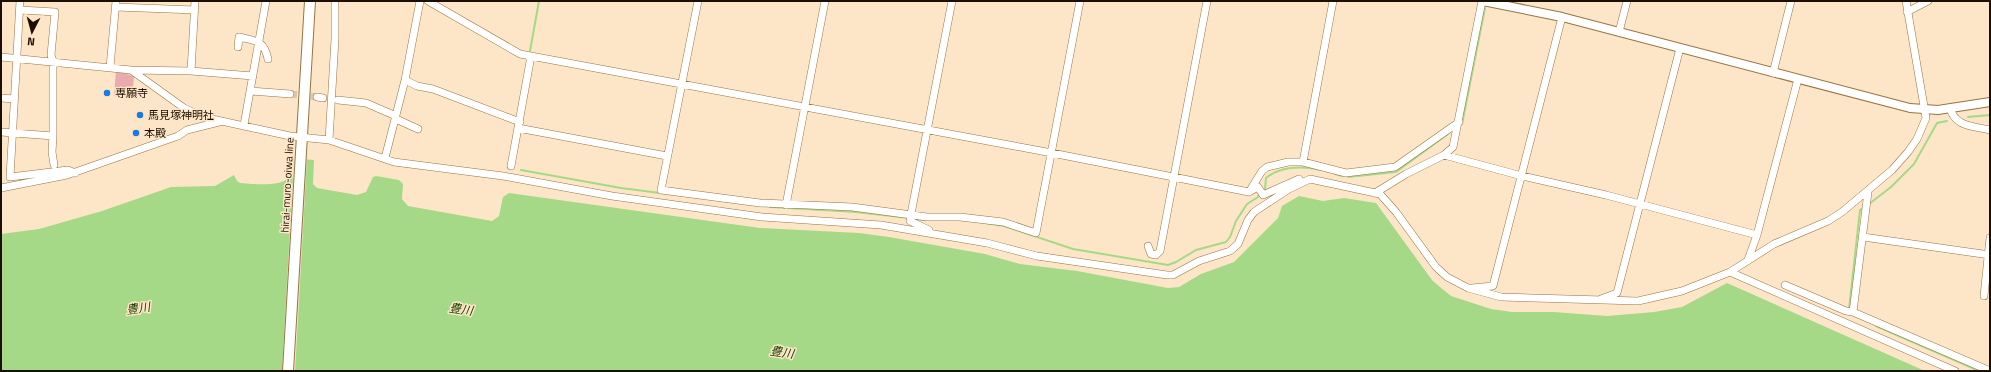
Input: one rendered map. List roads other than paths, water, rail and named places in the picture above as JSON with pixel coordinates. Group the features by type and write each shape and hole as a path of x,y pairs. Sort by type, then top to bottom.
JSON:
{"main road":[{"name":"hirai-muro-oiwa line","path":"288,371 310,1"}],"street":[{"path":"20,1 10,178 68,170 75,173"},
{"path":"191,70 195,1"},
{"path":"244,124 266,1"},
{"path":"329,140 335,39 335,1"},
{"path":"384,158 405,80 420,1"},
{"path":"428,1 520,54 1052,153 1249,192 1258,187 1261,192 1302,178 1375,193 1383,196 1436,267 1447,277 1468,288 1501,297 1596,301 1638,301 1659,297 1682,291 1730,272 1774,244 1828,220 1868,192 1892,170 1908,152 1924,126 1926,118 1906,1"},
{"path":"698,1 661,190 760,203 852,207 911,217 960,217 1003,222 1036,233 1080,1"},
{"path":"786,205 825,1"},
{"path":"911,217 952,1"},
{"path":"1148,246 1151,254 1156,255 1160,251 1207,1"},
{"path":"1303,162 1333,1"},
{"path":"1375,193 1406,174 1444,155 1454,147 1458,122 1486,1 1562,17 1798,80 1924,110 1990,102"},
{"path":"1619,32 1627,1"},
{"path":"1773,73 1791,1"},
{"path":"1907,12 1928,1"},
{"path":"110,67 116,4 195,10"},
{"path":"20,10 55,12 51,55 53,61 52,152 54,165"},
{"path":"1468,288 1493,286 1562,17"},
{"path":"238,47 239,37 259,42 266,50 268,59"},
{"path":"1596,301 1617,293 1680,48"},
{"path":"511,166 532,56"},
{"path":"1,57 131,70 191,70 253,76"},
{"path":"131,70 184,108 198,115 219,122 244,124 302,139 329,140 394,162 503,176 612,196 762,217 880,225 987,243 1037,256 1173,275 1198,261 1230,251 1240,241 1248,220 1254,212 1290,189 1310,179"},
{"path":"405,80 417,86 433,89 519,125 667,156"},
{"path":"1748,260 1757,235 1798,80"},
{"path":"251,91 290,94"},
{"path":"1,98 14,99"},
{"path":"338,100 361,102 396,117 418,129"},
{"path":"1950,108 1952,116 1959,122 1990,130"},
{"path":"1,188 29,184 75,173 178,136 187,130 219,122"},
{"path":"1249,192 1266,167 1288,162 1303,162 1346,173 1395,167 1458,122"},
{"path":"1,132 53,136"},
{"path":"1444,155 1522,176 1606,195 1757,235"},
{"path":"1849,312 1863,237 1868,192"},
{"path":"911,217 929,230 929,233"},
{"path":"1863,237 1989,255"},
{"path":"1984,296 1990,238"},
{"path":"1730,272 1955,371"},
{"path":"1785,285 1990,371"}],"water":[{"name":"豊川","path":"289,158 314,160 313,184 317,188 357,195 366,192 373,177 376,176 399,180 403,184 402,199 408,206 492,221 499,216 503,197 509,193 760,228 859,233 889,237 985,254 1020,264 1077,271 1168,288 1179,287 1201,274 1234,262 1278,218 1282,206 1299,196 1323,201 1344,198 1376,203 1432,280 1451,296 1491,309 1512,312 1554,312 1607,316 1654,312 1682,307 1727,283 1925,371 1,371 1,234 39,229 102,211 171,187 215,186 234,175 240,183 274,184 285,180 288,177"}],"waterway":[{"path":"530,51 539,1"},
{"path":"1462,124 1485,8"},
{"path":"1968,117 1990,115"},
{"path":"1869,204 1891,187 1914,164 1937,123 1947,121"},
{"path":"1348,177 1396,172 1448,134"},
{"path":"1262,191 1265,189 1266,178 1278,171 1292,168 1321,170"},
{"path":"521,170 621,188 660,193"},
{"path":"1335,174 1342,176"},
{"path":"985,223 1004,226 1073,249 1168,265 1196,250 1226,242 1230,237 1236,221 1247,204 1258,197 1259,194"},
{"path":"770,207 856,212 909,218"},
{"path":"1849,309 1860,210 1864,208"},
{"path":"913,219 925,220"},
{"path":"1876,326 1977,370"}],"tunnel":[{"path":"290,94 317,97"}],"place":[{"name":"専願寺","path":"107,93"},
{"name":"馬見塚神明社","path":"140,115"},
{"name":"本殿","path":"136,133"}]}
